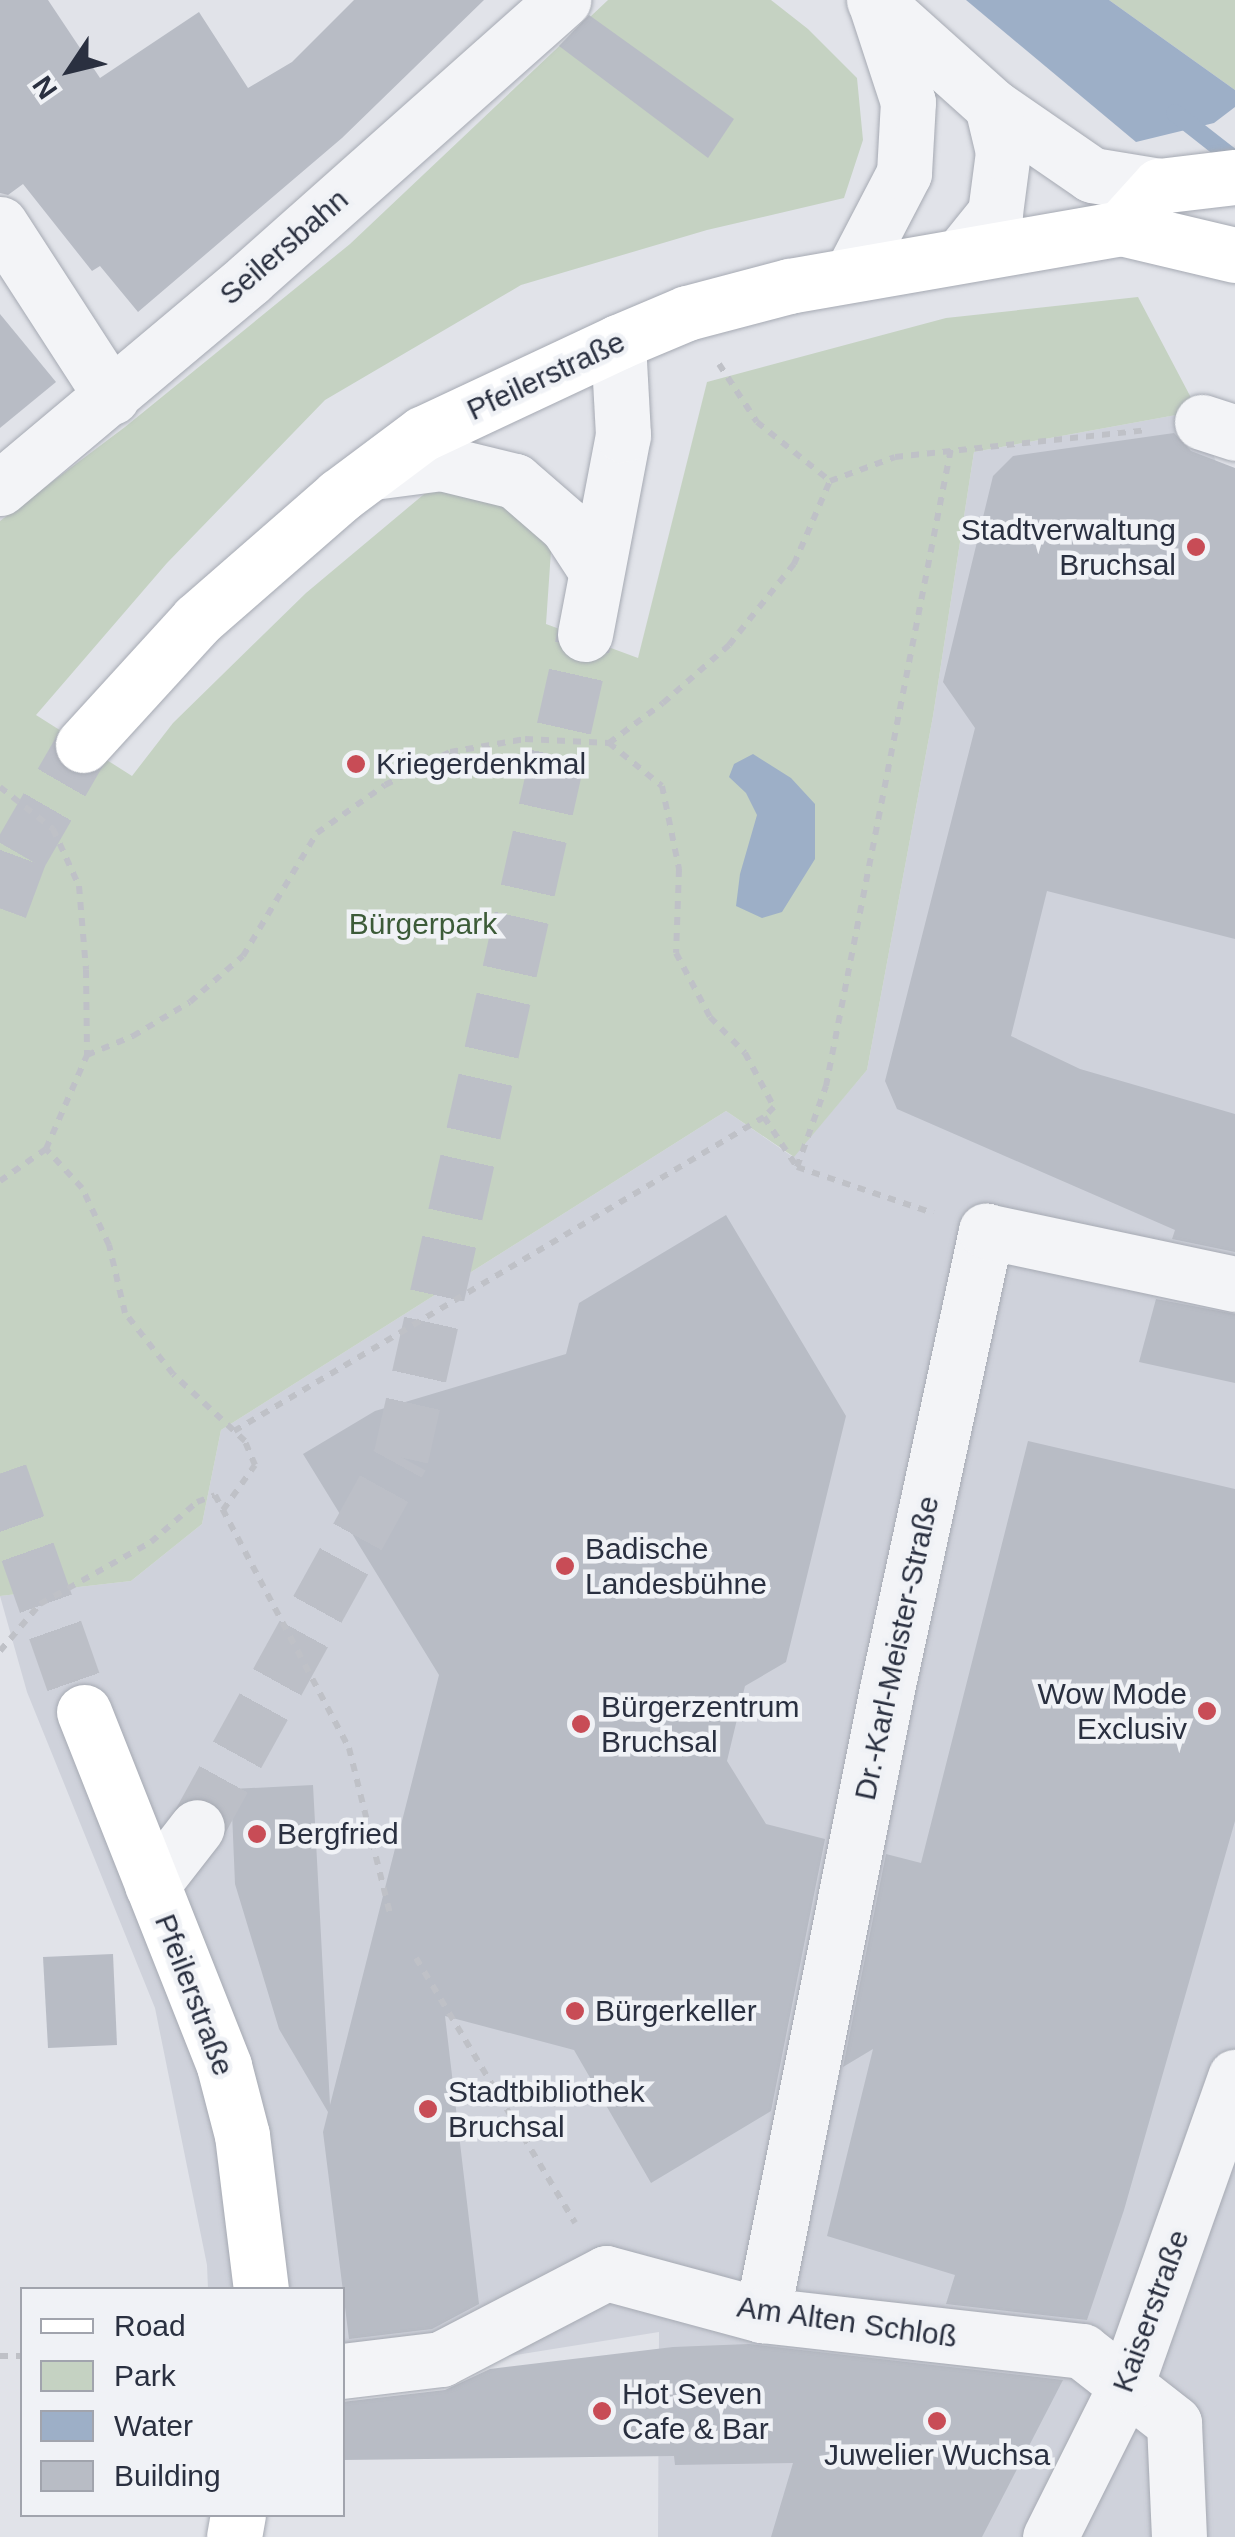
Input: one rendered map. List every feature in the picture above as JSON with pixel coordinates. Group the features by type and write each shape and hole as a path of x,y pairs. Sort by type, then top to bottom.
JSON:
{"main road":[{"path":"1122,228 1192,181"},
{"name":"Pfeilerstraße","path":"84,745 222,596 422,434 618,342 687,313 852,272 1122,228 1235,255"},
{"name":"Pfeilerstraße","path":"84,1712 224,2066 242,2135 261,2287"}],"street":[{"name":"Seilersbahn","path":"0,488 112,396 563,0"},
{"path":"874,0 992,106 1092,175 1192,181"},
{"path":"852,272 904,173 908,102 874,0"},
{"path":"962,254 995,213 1003,152 992,106"},
{"path":"0,224 112,396"},
{"path":"585,634 624,434 618,342"},
{"path":"372,472 440,463 515,481 566,526 595,569"},
{"path":"986,1231 1235,1284"},
{"name":"Dr.-Karl-Meister-Straße","path":"762,2315 886,1689 986,1231"},
{"path":"152,1885 197,1827"},
{"name":"Kaiserstraße","path":"1050,2537 1126,2384 1235,2077"},
{"path":"345,2371 440,2358 606,2273"},
{"name":"Am Alten Schloß","path":"606,2273 762,2315 1082,2351 1174,2423 1179,2537"}],"path":[{"path":"687,313 756,422 830,481"},
{"path":"610,743 729,645 794,564 830,481 895,457 950,448 1218,427"},
{"path":"797,1168 826,1086 950,448"},
{"path":"87,1055 132,1036 190,1002 243,956 317,833 385,784 450,752 525,739 610,743 662,786 679,869 676,952 710,1016 745,1053 774,1107 764,1117 234,1431"},
{"path":"0,787 53,828 79,886 86,970 87,1055 46,1149 0,1180"},
{"path":"764,1117 797,1168 986,1231"},
{"path":"46,1149 82,1188 102,1230 125,1313 173,1374 245,1441 255,1465 223,1510"},
{"path":"0,1651 40,1604 151,1542 196,1502 215,1495 349,1748 392,1918"},
{"path":"416,1958 606,2273"}],"shaded area":[{"path":"1198,411 1235,516 1235,2537 658,2537 659,2332 345,2383 345,2287 208,2287 207,2265 155,2008 27,1692 0,1596 131,1581 202,1524 221,1430 726,1111 793,1157 867,1070 933,716 974,452"}],"green space":[{"name":"Bürgerpark","path":"608,0 771,0 808,29 857,78 863,140 844,198 707,230 521,285 325,400 167,563 36,715 132,776 173,723 306,593 435,485 501,493 551,551 546,624 638,658 707,382 946,318 1138,297 1198,411 974,452 933,716 867,1070 794,1157 726,1111 221,1430 202,1524 131,1581 0,1596 0,521 125,427 350,244"},
{"path":"1109,0 1235,0 1235,90"}],"water":[{"path":"966,0 1109,0 1235,90 1235,107 1214,123 1136,142"},
{"path":"753,754 791,778 815,804 815,859 782,912 762,918 736,906 740,874 757,815 746,793 729,777 734,764"}],"building":[{"path":"0,0 48,0 100,78 199,12 248,88 292,62 354,0 484,0 342,138 138,312 100,266 92,271 23,184 8,195 0,193"},
{"path":"589,15 734,119 708,158 559,46"},
{"path":"0,314 56,382 0,428"},
{"path":"1174,433 1191,451 1235,468 1235,939 1047,891 1011,1036 1080,1069 1235,1114 1235,1252 1172,1239 1175,1230 897,1109 885,1081 975,728 943,682 993,476 1013,456"},
{"name":"Bürgerzentrum Bruchsal","path":"726,1215 846,1416 786,1662 745,1686 727,1761 766,1824 825,1839 771,2111 651,2183 574,2050 445,2016 479,2304 432,2329 349,2339 323,2132 328,2112 279,2029 235,1884 231,1789 313,1785 330,2105 439,1675 303,1454 375,1411 566,1354 579,1303"},
{"path":"1156,1299 1235,1314 1235,1383 1139,1362"},
{"path":"1028,1441 1235,1489 1235,1821 1124,2210 1087,2320 946,2304 955,2275 827,2236 873,2049 843,2067 886,1854 921,1863"},
{"path":"113,1954 117,2045 48,2048 43,1957"},
{"path":"749,2344 1063,2380 982,2537 771,2537 793,2463 675,2465 674,2456 345,2460 345,2402 445,2390 490,2369 673,2347"}],"waterway":[{"path":"1175,113 1235,160"}],"tunnel":[{"path":"197,1827 401,1457 585,634"},
{"path":"0,908 20,854 83,745"},
{"path":"0,1473 84,1712"}],"place":[{"name":"Stadtverwaltung Bruchsal","path":"1196,547"},
{"name":"Kriegerdenkmal","path":"356,764"},
{"name":"Badische Landesbühne","path":"565,1566"},
{"name":"Wow Mode Exclusiv","path":"1207,1711"},
{"name":"Bürgerzentrum Bruchsal","path":"581,1724"},
{"name":"Bergfried","path":"257,1834"},
{"name":"Bürgerkeller","path":"575,2011"},
{"name":"Stadtbibliothek Bruchsal","path":"428,2109"},
{"name":"Hot Seven Cafe & Bar","path":"602,2411"},
{"name":"Juwelier Wuchsa","path":"937,2421"}]}
